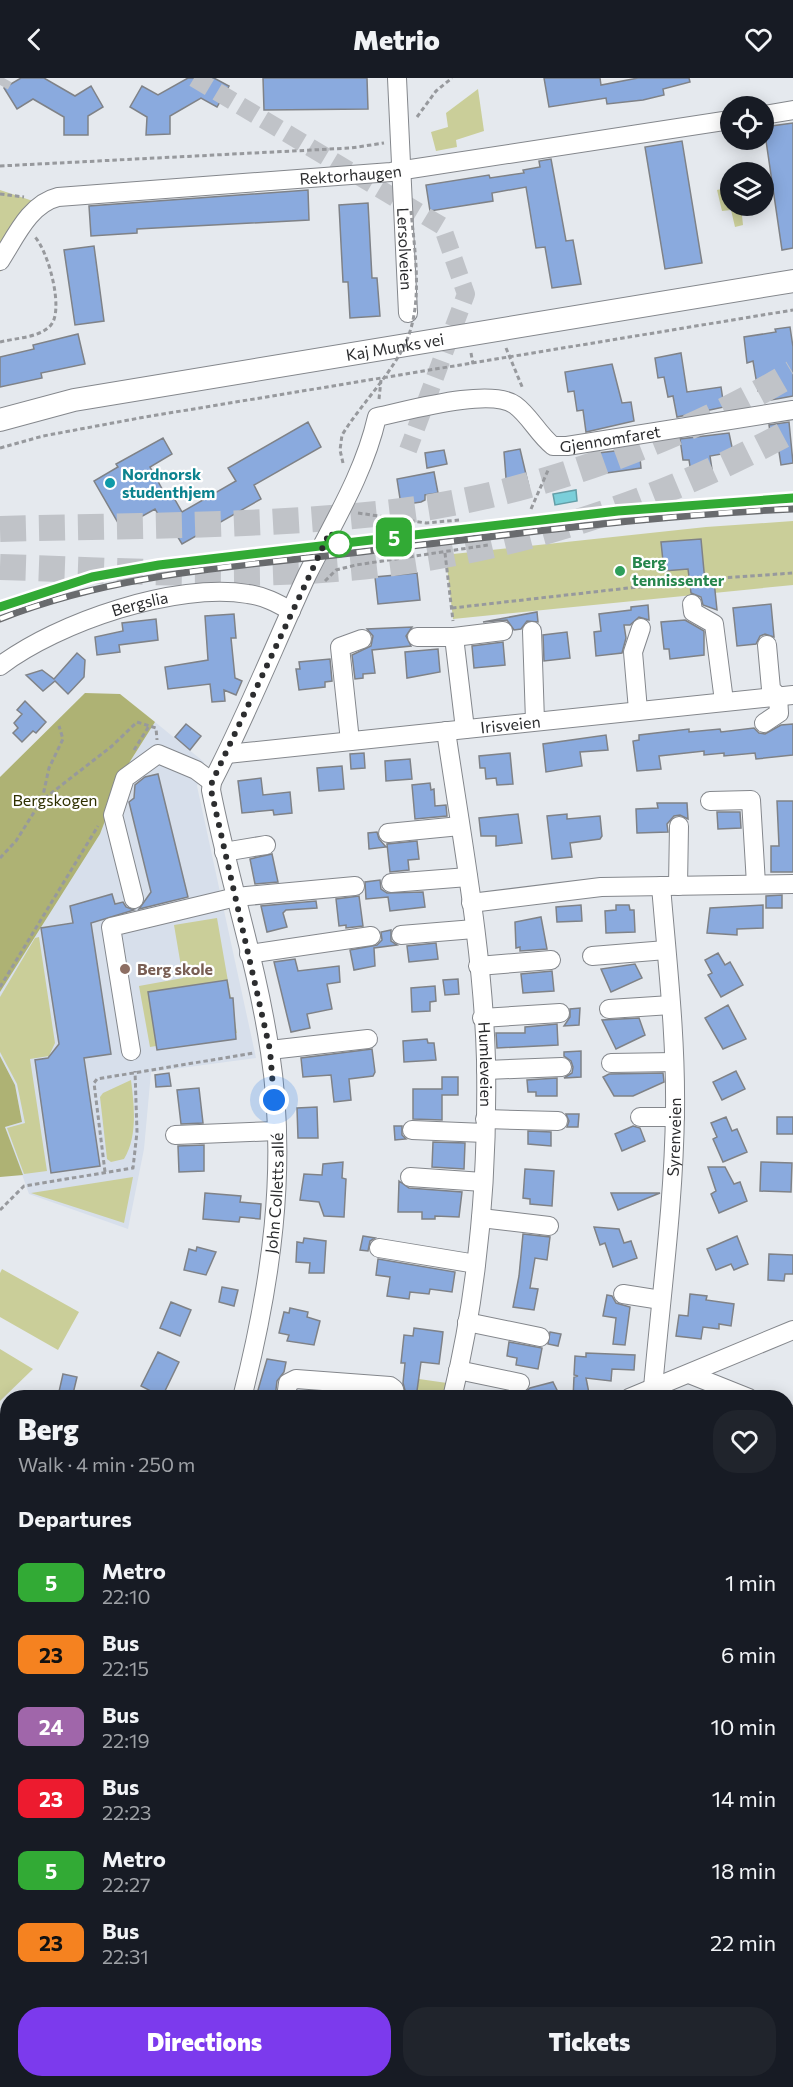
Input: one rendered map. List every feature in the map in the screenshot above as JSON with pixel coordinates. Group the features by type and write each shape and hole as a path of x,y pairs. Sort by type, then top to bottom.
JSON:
{"main road":[{"name":"Kaj Munks vei","path":"0,420 74,400 793,281"}],"street":[{"name":"Lersolveien","path":"397,78 408,313"},
{"path":"774,113 793,110"},
{"name":"Rektorhaugen","path":"0,261 22,225 46,200 58,197 403,170 720,122"},
{"name":"Gjennomfaret","path":"341,511 370,444 377,417 431,405 494,397 513,403 553,446 567,446 793,410"},
{"path":"134,899 113,815 125,778 158,753 196,770 212,782 227,754 291,611 341,511"},
{"name":"Bergslia","path":"0,666 22,649 68,628 125,608 176,595 213,591 249,594 271,600 291,611"},
{"path":"692,604 693,612 714,624 723,701"},
{"path":"638,710 633,652 641,628"},
{"path":"417,637 454,637 503,631"},
{"path":"532,631 535,721"},
{"name":"Humleveien","path":"454,637 460,826 478,966 486,1070 481,1218 467,1322 454,1390"},
{"path":"350,741 340,647 362,639"},
{"path":"764,723 779,713 786,695 771,689 767,645"},
{"name":"Irisveien","path":"227,754 786,695"},
{"name":"John Colletts allé","path":"212,782 211,790 224,852 270,1050 276,1131 277,1193 272,1261 244,1390"},
{"path":"710,801 751,800 756,884"},
{"path":"388,833 460,826"},
{"name":"Syrenveien","path":"653,1388 672,1194 675,1118 674,1062 666,950 669,886 679,826"},
{"path":"224,852 266,844"},
{"path":"391,884 468,877"},
{"path":"471,903 601,887 793,884"},
{"path":"131,1051 111,927 236,897 355,886"},
{"path":"402,934 474,929"},
{"path":"249,954 370,936"},
{"path":"592,956 666,950"},
{"path":"478,966 550,960"},
{"path":"609,1009 671,1005"},
{"path":"482,1018 560,1013"},
{"path":"270,1050 368,1039"},
{"path":"611,1063 674,1062"},
{"path":"486,1070 562,1068"},
{"path":"640,1118 675,1118"},
{"path":"412,1130 558,1121"},
{"path":"175,1135 276,1131"},
{"path":"410,1177 483,1182"},
{"path":"481,1218 549,1226"},
{"path":"379,1248 476,1264"},
{"path":"622,1294 661,1300"},
{"path":"467,1322 540,1337"},
{"path":"648,1390 793,1330"},
{"path":"458,1370 520,1383"},
{"path":"689,1374 725,1390"},
{"path":"287,1390 288,1383 296,1378 390,1386 394,1390"}],"path":[{"path":"412,122 436,91 452,78"},
{"path":"0,166 351,148 388,142"},
{"path":"343,463 340,450 342,435 403,350 414,315 416,289 411,211"},
{"path":"0,342 42,333 52,326 56,314 48,256 37,239 22,225"},
{"path":"0,448 43,436 145,417 793,310"},
{"path":"506,347 528,401 527,417"},
{"path":"471,353 473,364"},
{"path":"531,509 549,468"},
{"path":"341,511 426,523 459,520"},
{"path":"319,588 336,570 488,545"},
{"path":"445,553 454,637"},
{"path":"452,608 708,579 793,573"},
{"path":"41,801 112,747 137,722 156,728 158,753"},
{"path":"0,858 16,841 41,801 49,768 63,739 59,726"},
{"path":"132,752 149,726"},
{"path":"0,987 100,821"},
{"path":"105,1172 94,1083 97,1078 270,1050"},
{"path":"0,1210 24,1186 133,1168 137,1132 135,1071"}],"shaded area":[{"name":"Berg skole","path":"155,722 204,762 197,786 256,1058 151,1072 144,1149 128,1229 29,1194 5,1127 22,1122 15,1085 0,1056 0,992 124,771"}],"green space":[{"path":"478,89 484,131 456,140 457,147 436,151 431,132 448,127 446,113"},
{"path":"0,190 45,205 0,272"},
{"path":"732,216 742,216 743,225 735,227"},
{"name":"Berg tennissenter","path":"793,521 793,585 453,619 446,558 453,554 706,527"},
{"name":"Bergskogen","path":"85,693 120,694 155,722 124,771 100,834 0,992 0,777"},
{"path":"217,918 237,1033 150,1047 139,986 183,978 174,925"},
{"path":"39,937 55,1043 49,1056 30,1059 47,1171 24,1174 7,1128 25,1123 17,1084 0,1052 0,997 35,938"},
{"path":"0,1056 15,1085 22,1122 5,1127 23,1175 0,1177"},
{"path":"131,1080 134,1120 131,1141 124,1159 111,1162 107,1159 100,1097 103,1093"},
{"path":"133,1177 124,1223 31,1193"},
{"path":"2,1269 79,1312 58,1350 0,1317 0,1273"},
{"path":"0,1349 33,1369 11,1390 0,1390"},
{"path":"419,1379 447,1383 445,1390 417,1390"}],"water":[{"path":"576,490 577,501 555,505 553,494"}],"building":[{"path":"21,78 44,78 75,96 91,86 103,107 88,116 88,135 64,135 64,117 33,99 17,109 4,88"},
{"path":"188,78 214,78 229,86 217,107 201,98 170,116 170,134 146,135 147,117 130,107 142,86 158,95"},
{"path":"263,78 367,78 368,109 264,110"},
{"path":"544,78 600,78 601,85 638,78 689,78 690,82 663,89 664,95 643,100 607,104 606,98 549,107"},
{"path":"793,123 793,248 782,250 774,195 774,162 769,162 767,150 774,150 774,126"},
{"path":"682,141 702,263 665,269 645,147"},
{"path":"551,159 566,241 573,240 581,284 552,288 545,247 536,248 526,187 492,193 493,201 430,211 426,185 489,175 490,178 524,173 523,170 540,167 539,161"},
{"path":"308,190 309,220 137,229 137,233 91,236 89,206"},
{"path":"368,203 372,278 377,278 380,316 350,318 348,282 343,282 339,205"},
{"path":"94,246 104,321 75,325 64,250"},
{"path":"790,327 793,347 793,396 766,401 764,390 758,391 753,361 747,363 744,337 776,332 775,329"},
{"path":"78,334 85,364 41,373 42,378 0,387 0,357 34,349 33,345"},
{"path":"681,353 687,392 721,387 724,407 677,417 673,396 668,397 664,377 658,378 655,358"},
{"path":"612,364 622,403 631,402 634,421 586,432 583,410 577,411 574,391 568,392 565,372"},
{"name":"Nordnorsk studenthjem","path":"308,422 321,447 254,485 261,499 182,544 176,534 171,537 155,509 121,528 94,481 118,467 116,464 163,438 172,454 150,467 165,494 170,491 182,512 236,481 228,468"},
{"path":"789,422 793,463 781,465 778,445 772,445 769,425"},
{"path":"729,433 733,452 710,456 713,476 692,479 689,460 683,460 680,439"},
{"path":"639,448 641,468 593,475 590,454"},
{"path":"520,449 529,487 507,491 504,452"},
{"path":"444,450 447,464 427,468 425,453"},
{"path":"434,472 438,493 425,495 425,500 421,502 401,505 397,479"},
{"path":"701,539 705,582 714,581 717,610 703,605 701,597 691,593 688,569 664,571 661,542"},
{"path":"417,573 420,600 378,604 375,577"},
{"path":"771,604 774,637 765,634 760,636 756,644 737,646 733,608"},
{"path":"648,605 649,620 639,617 630,625 624,625 626,638 622,653 596,656 594,632 601,631 599,614 631,610 631,607"},
{"path":"537,612 538,622 527,621 521,629 514,630 507,620 483,622"},
{"path":"234,614 236,638 231,638 235,678 242,681 236,695 224,690 225,701 212,702 210,684 168,689 165,667 208,660 205,616"},
{"path":"156,619 158,640 119,645 120,652 97,655 95,637 123,631 122,623"},
{"path":"685,620 704,631 704,655 670,659 669,649 664,649 661,622"},
{"path":"412,627 406,636 411,646 372,650 375,673 363,674 363,678 355,679 352,655 371,646 373,636 367,629"},
{"path":"567,632 570,658 544,661 543,635"},
{"path":"503,642 505,665 474,668 472,646"},
{"path":"438,649 440,672 407,678 405,652"},
{"path":"77,653 85,660 84,677 68,694 55,681 43,691 26,675 42,670 54,679"},
{"path":"330,659 332,681 325,682 325,687 299,690 296,669 300,669 299,662"},
{"path":"25,701 46,722 36,733 33,731 22,742 13,733 18,728 14,723 22,714 17,710"},
{"path":"186,724 201,736 190,750 175,737"},
{"path":"793,724 793,755 756,759 755,753 724,756 724,753 704,755 704,751 659,756 661,769 637,771 633,741 639,740 639,735 689,729 689,732 720,729 721,732 754,728 759,733 765,734 781,725"},
{"path":"606,735 608,750 580,752 582,766 546,772 543,744"},
{"path":"364,753 365,768 351,769 350,754"},
{"path":"510,753 513,784 497,785 496,778 486,779 485,768 480,768 479,756"},
{"path":"410,759 412,779 386,781 385,761"},
{"path":"342,766 344,789 319,791 317,768"},
{"path":"158,774 188,897 139,909 151,892 129,802 134,798 135,785 145,777"},
{"path":"261,778 263,795 290,792 292,813 274,815 273,810 242,813 238,781"},
{"path":"430,783 431,790 434,789 435,806 446,805 447,816 415,819 412,785"},
{"path":"777,801 793,801 793,872 771,872 771,846 779,846"},
{"path":"657,803 687,803 688,819 680,815 674,816 667,824 668,832 637,833 636,809 658,808"},
{"path":"717,812 740,812 741,828 718,829"},
{"path":"518,814 522,843 496,846 496,836 481,836 479,818"},
{"path":"567,814 567,819 600,816 602,836 600,839 570,843 572,857 552,859 547,816"},
{"path":"377,832 379,839 386,847 369,849 368,833"},
{"path":"417,841 419,859 408,860 409,870 390,872 387,844"},
{"path":"272,854 278,882 255,884 250,859"},
{"path":"380,880 381,889 387,893 423,892 425,907 390,911 388,897 366,899 365,882"},
{"path":"112,894 115,904 123,902 126,907 134,910 91,923 111,1054 84,1058 100,1166 51,1173 35,1060 48,1058 59,1044 41,928 73,923 70,906"},
{"path":"782,895 782,908 766,908 766,896"},
{"path":"359,896 363,926 346,928 346,925 339,926 336,899"},
{"path":"316,901 317,908 286,910 283,913 287,927 267,932 261,906"},
{"path":"581,905 582,921 557,922 556,907"},
{"path":"616,905 629,905 630,910 634,910 635,932 606,933 605,911 616,910"},
{"path":"763,905 763,928 737,929 737,935 707,933 710,908"},
{"path":"541,917 547,949 520,951 520,947 516,948 515,922"},
{"path":"391,930 391,941 397,945 374,948 375,966 354,970 350,950 377,945 382,940 381,932"},
{"path":"436,943 438,959 409,962 407,946"},
{"path":"718,953 725,965 730,962 743,985 721,997 708,975 712,973 705,960"},
{"path":"295,959 298,971 339,966 340,982 327,984 332,1009 307,1014 310,1028 291,1032 274,962"},
{"path":"635,964 642,978 611,992 601,969"},
{"path":"552,971 554,991 523,993 521,974"},
{"path":"458,979 459,994 445,995 443,980"},
{"path":"227,980 230,998 233,998 236,1039 157,1050 148,992"},
{"path":"435,986 436,1001 430,1002 430,1011 412,1012 411,988"},
{"path":"728,1005 746,1039 723,1049 705,1018"},
{"path":"580,1008 579,1025 564,1026 570,1017 570,1009"},
{"path":"639,1018 645,1035 616,1049 602,1020"},
{"path":"557,1024 558,1045 497,1048 496,1033 525,1033 525,1027"},
{"path":"427,1039 428,1043 434,1043 436,1060 404,1062 403,1041"},
{"path":"372,1049 375,1072 373,1076 349,1079 351,1100 334,1102 331,1075 303,1077 301,1058"},
{"path":"581,1051 581,1077 564,1078 572,1073 573,1067 571,1061 564,1056 564,1052"},
{"path":"736,1071 745,1089 722,1100 713,1082"},
{"path":"169,1073 171,1086 156,1087 155,1075"},
{"path":"663,1073 664,1082 633,1096 614,1096 603,1077 609,1074"},
{"path":"442,1077 458,1077 458,1095 442,1095 442,1120 413,1119 413,1089 442,1089"},
{"path":"557,1078 557,1096 536,1096 536,1092 528,1092 527,1080"},
{"path":"199,1088 203,1123 181,1124 177,1090"},
{"path":"317,1107 318,1138 298,1138 297,1108"},
{"path":"566,1114 579,1114 578,1127 567,1127 569,1121"},
{"path":"726,1117 732,1131 737,1129 747,1152 723,1162 713,1139 717,1137 711,1123"},
{"path":"777,1117 793,1117 793,1134 777,1134"},
{"path":"394,1126 402,1126 402,1135 406,1139 395,1140"},
{"path":"633,1126 640,1128 645,1141 622,1151 615,1134"},
{"path":"528,1131 551,1132 551,1146 528,1144"},
{"path":"433,1142 465,1143 464,1169 432,1167"},
{"path":"204,1145 204,1171 179,1172 178,1146"},
{"path":"343,1162 342,1178 346,1179 344,1217 324,1216 319,1202 300,1200 304,1174 322,1175 323,1164"},
{"path":"761,1162 792,1163 791,1192 760,1191"},
{"path":"708,1167 725,1167 734,1184 740,1182 747,1201 719,1213 711,1194 716,1191"},
{"path":"525,1169 554,1171 552,1206 530,1204 530,1199 523,1198"},
{"path":"399,1181 409,1188 462,1192 459,1217 435,1216 435,1219 422,1219 422,1212 398,1212"},
{"path":"205,1193 241,1196 240,1202 261,1204 260,1219 240,1217 239,1222 203,1219"},
{"path":"611,1193 660,1193 618,1210"},
{"path":"594,1227 619,1229 624,1243 631,1241 637,1258 613,1267 605,1243 600,1245"},
{"path":"523,1234 550,1237 547,1260 535,1258 530,1288 538,1289 534,1310 513,1307"},
{"path":"363,1236 375,1238 370,1241 368,1251 360,1250"},
{"path":"737,1236 748,1264 734,1270 731,1264 716,1270 707,1249"},
{"path":"304,1238 326,1241 324,1273 309,1273 310,1263 296,1262 297,1242 303,1243"},
{"path":"197,1247 216,1252 206,1275 184,1270 189,1249 196,1251"},
{"path":"769,1254 793,1255 793,1274 785,1274 784,1281 768,1280"},
{"path":"378,1259 455,1272 452,1292 430,1289 429,1294 410,1292 409,1299 387,1296 390,1277 376,1275"},
{"path":"222,1287 238,1290 234,1306 219,1302"},
{"path":"690,1294 707,1296 706,1300 734,1304 731,1326 719,1324 719,1329 703,1327 701,1339 676,1336 679,1315 688,1316"},
{"path":"607,1295 612,1296 616,1303 630,1307 625,1345 613,1344 616,1318 603,1316"},
{"path":"171,1302 191,1310 180,1336 160,1328"},
{"path":"290,1308 308,1312 307,1317 320,1321 314,1345 287,1341 289,1335 279,1333 284,1312 289,1313"},
{"path":"414,1328 443,1332 439,1364 421,1362 417,1390 405,1390 403,1383 405,1363 401,1363 404,1335 413,1336"},
{"path":"550,1332 561,1334 558,1346 548,1344"},
{"path":"509,1342 542,1348 538,1369 516,1365 517,1358 507,1356"},
{"path":"158,1352 179,1362 165,1390 149,1390 141,1386"},
{"path":"586,1353 635,1355 634,1370 612,1369 611,1381 586,1378 588,1390 573,1390 574,1377 578,1376 574,1375 575,1356 586,1357"},
{"path":"267,1359 286,1362 284,1372 277,1381 276,1390 258,1390"},
{"path":"63,1374 77,1377 74,1390 59,1390"},
{"path":"553,1382 557,1390 528,1390"}],"tunnel":[{"path":"0,85 4,78"},
{"path":"194,78 442,226 466,294 408,450"},
{"path":"0,529 302,520 402,511 452,503 553,478 654,442 703,421 793,373"},
{"path":"0,567 256,573 358,567 408,561 509,541 606,512 701,475 793,430"}],"railway":[{"path":"0,607 85,579 173,563 572,516 682,505 793,498"},
{"path":"0,619 45,603 90,591 182,573 581,526 793,509"}],"metro line":[{"name":"5","path":"0,607 92,577 209,558 618,511 793,498"}],"place":[{"name":"Nordnorsk studenthjem","path":"110,483"},
{"name":"Berg tennissenter","path":"620,571"},
{"name":"Berg skole","path":"125,969"}],"route":[{"path":"274,1100 270,1050 211,790 212,782 227,754 308,573 330,532 339,544"}]}
